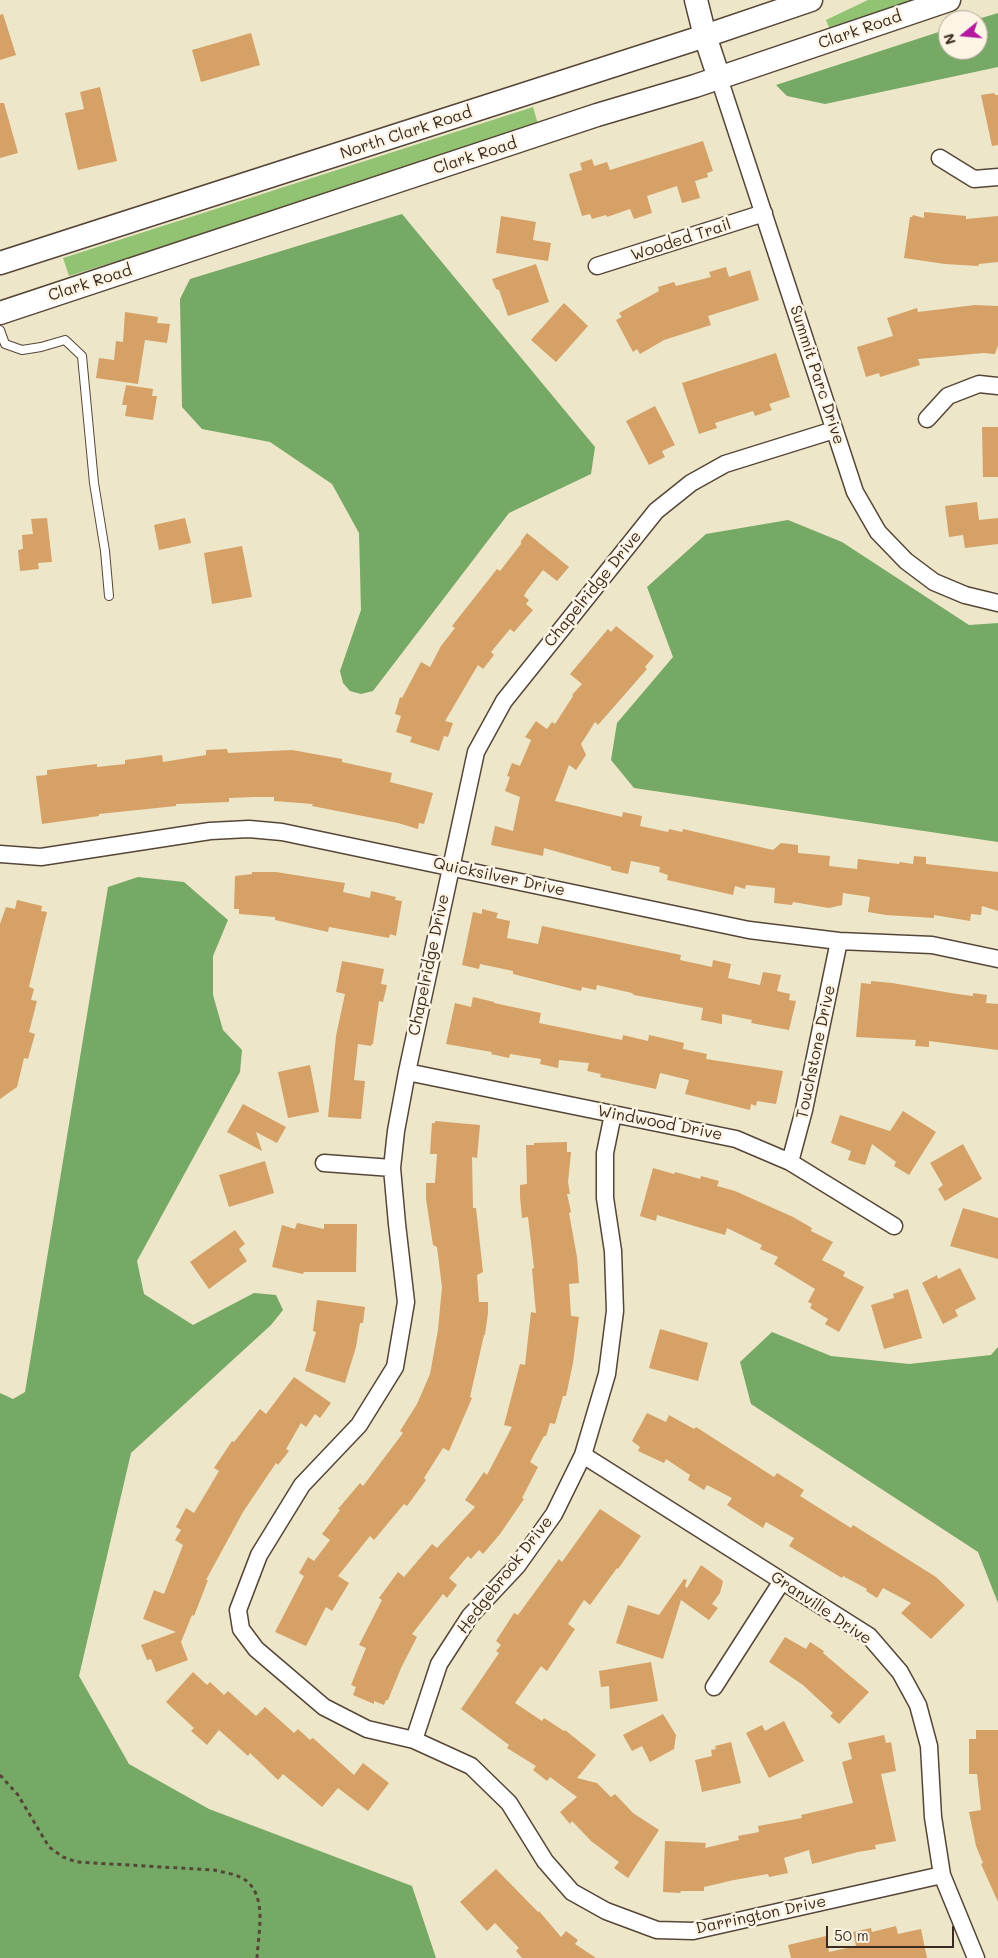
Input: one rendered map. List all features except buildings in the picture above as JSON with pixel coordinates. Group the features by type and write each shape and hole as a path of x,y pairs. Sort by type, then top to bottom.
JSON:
{"main road":[{"path":"696,0 705,36 719,78"},
{"name":"North Clark Road","path":"0,264 811,0"},
{"name":"Clark Road","path":"0,313 597,115 696,86 950,0"}],"street":[{"name":"Summit Parc Drive","path":"719,78 855,492 878,532 906,561 934,582 965,595 998,603"},
{"path":"940,158 974,179 998,177"},
{"name":"Wooded Trail","path":"597,266 764,213"},
{"path":"927,419 948,396 979,384 998,386"},
{"name":"Chapelridge Drive","path":"241,1629 238,1610 259,1555 302,1485 359,1424 395,1368 406,1302 396,1224 392,1168 396,1131 450,867 476,752 504,701 656,511 690,483 726,464 834,430"},
{"name":"Quicksilver Drive","path":"0,854 42,857 210,831 249,829 282,832 749,930 838,941 932,945 998,958"},
{"name":"Touchstone Drive","path":"790,1162 804,1110 838,941"},
{"name":"Windwood Drive","path":"407,1072 736,1139 790,1162 894,1226"},
{"name":"Hedgebrook Drive","path":"414,1740 439,1664 470,1616 517,1566 554,1514 583,1456 607,1374 615,1311 614,1251 605,1189 605,1153 613,1114"},
{"path":"324,1163 392,1168"},
{"name":"Granville Drive","path":"583,1456 869,1636 900,1672 918,1705 929,1746 934,1817 942,1875 976,1958"},
{"path":"714,1687 782,1581"},
{"name":"Darrington Drive","path":"241,1629 256,1649 324,1707 368,1729 414,1740 471,1766 509,1802 545,1861 572,1892 606,1911 657,1930 693,1931 942,1875"}],"lane":[{"path":"0,330 5,344 22,350 41,348 65,340 82,356 94,483 105,551 109,596"}],"path":[{"path":"0,1774 18,1795 49,1846 63,1857 77,1862 214,1870 236,1875 247,1882 257,1896 259,1910 257,1958"}],"green space":[{"path":"868,0 920,0 830,30 826,20"},
{"path":"998,13 998,67 825,104 787,96 776,85 938,32 938,60 988,60 988,16"},
{"path":"533,107 538,124 221,229 69,276 63,258"},
{"path":"402,214 595,447 591,474 509,513 373,691 361,694 350,691 343,683 340,671 361,610 359,533 332,484 270,442 202,429 182,407 180,299 190,279"},
{"path":"788,520 842,542 969,625 998,623 998,842 634,788 611,760 617,723 673,657 647,587 706,534"},
{"path":"138,877 184,882 228,920 213,956 213,995 223,1030 242,1050 240,1072 137,1261 144,1294 193,1325 254,1293 276,1295 283,1310 271,1325 131,1453 79,1676 129,1764 209,1809 412,1886 436,1958 0,1958 0,1393 13,1399 25,1392 108,887"},
{"path":"772,1332 831,1356 909,1364 991,1355 998,1347 998,1603 978,1552 751,1404 740,1362"}]}
